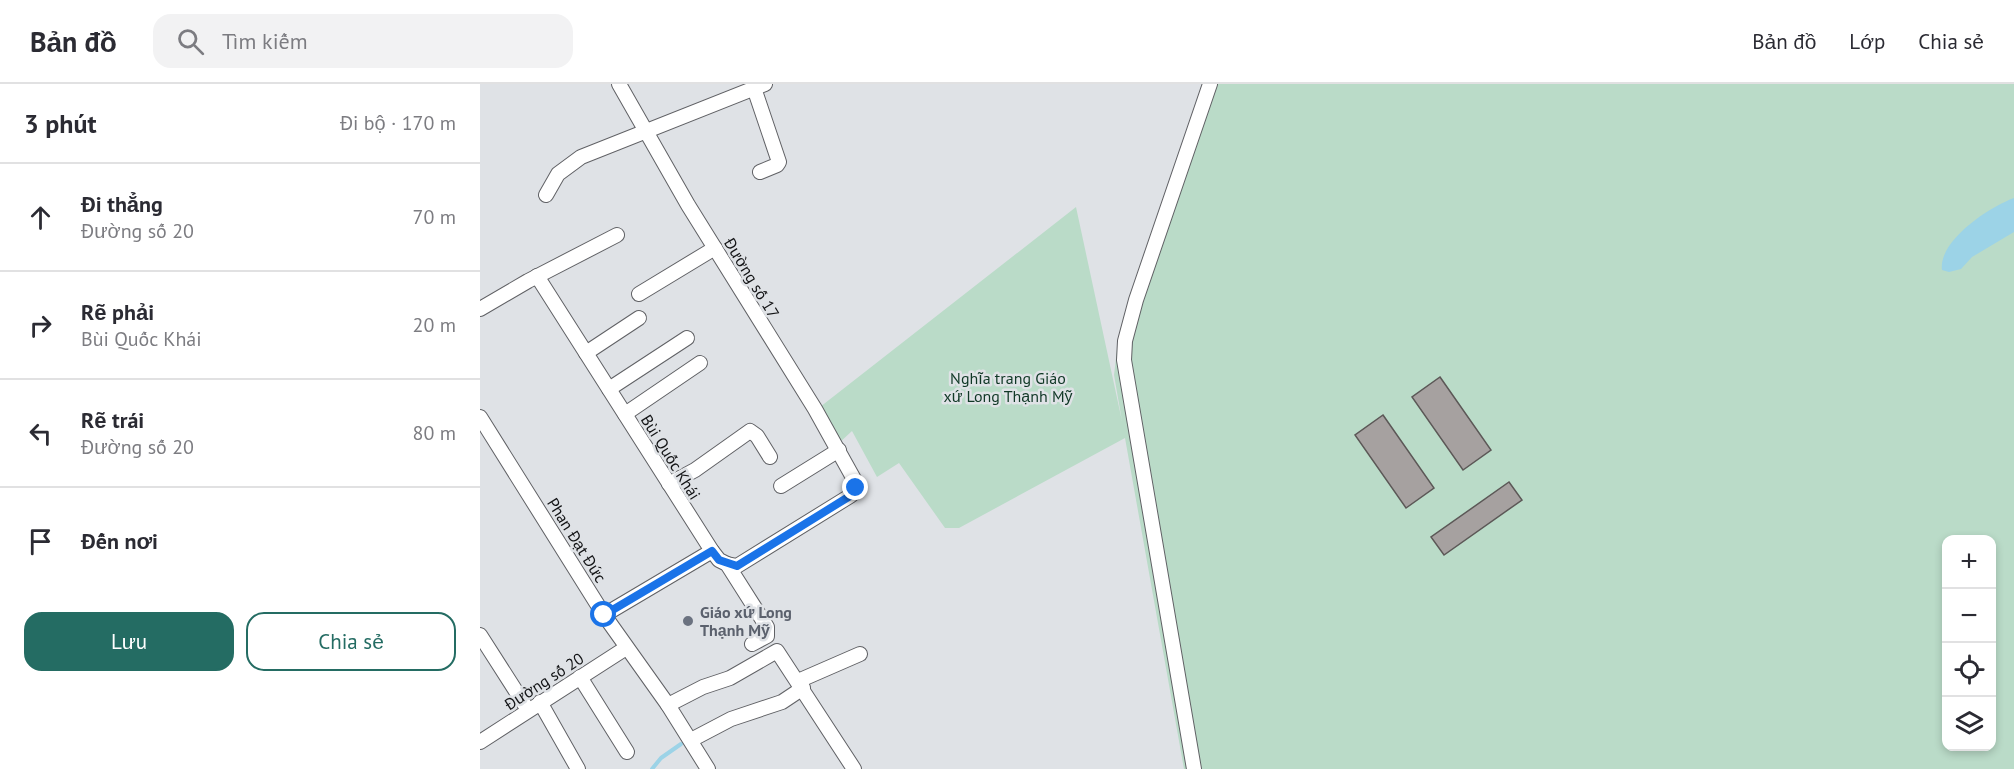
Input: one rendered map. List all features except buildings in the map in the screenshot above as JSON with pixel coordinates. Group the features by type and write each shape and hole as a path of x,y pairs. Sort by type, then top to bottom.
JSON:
{"street":[{"name":"Đường số 17","path":"619,84 715,248 839,450 856,488 850,496 737,566 728,564"},
{"path":"1194,769 1124,360 1125,341 1136,300 1210,84"},
{"path":"546,195 558,174 581,157 646,132 737,89 760,86 779,162 760,172"},
{"path":"480,309 537,276 617,236"},
{"path":"639,294 715,248"},
{"name":"Bùi Quốc Khái","path":"537,276 712,551 719,560 728,564 769,632 752,644"},
{"path":"586,353 639,318"},
{"path":"609,389 687,338"},
{"path":"625,414 700,363"},
{"name":"Phan Đạt Đức","path":"480,417 604,615 668,705 708,769"},
{"path":"669,484 694,470 750,431 757,436 770,457"},
{"path":"781,486 839,450"},
{"path":"604,615 712,551"},
{"path":"480,635 578,769"},
{"name":"Đường số 20","path":"480,742 626,648"},
{"path":"668,705 703,687 730,678 777,651 801,684 854,769"},
{"path":"691,741 731,718 782,702 801,684 860,654"},
{"path":"580,677 627,752"}],"green space":[{"name":"Nghĩa trang Giáo xứ Long Thạnh Mỹ","path":"1202,84 2014,84 2014,769 1184,769 1125,438 959,528 945,528 899,463 877,477 852,431 839,443 820,407 1076,207 1122,421 1114,375 1118,341"}],"water":[{"path":"2014,198 2014,232 1972,257 1961,269 1949,272 1942,270 1943,259 1948,248 1967,226 1992,209"}],"waterway":[{"path":"652,769 661,758 681,744"}],"place":[{"name":"Giáo xứ Long Thạnh Mỹ","path":"688,621"}],"route":[{"path":"604,615 712,551 719,560 737,566 850,496 856,488"}]}
